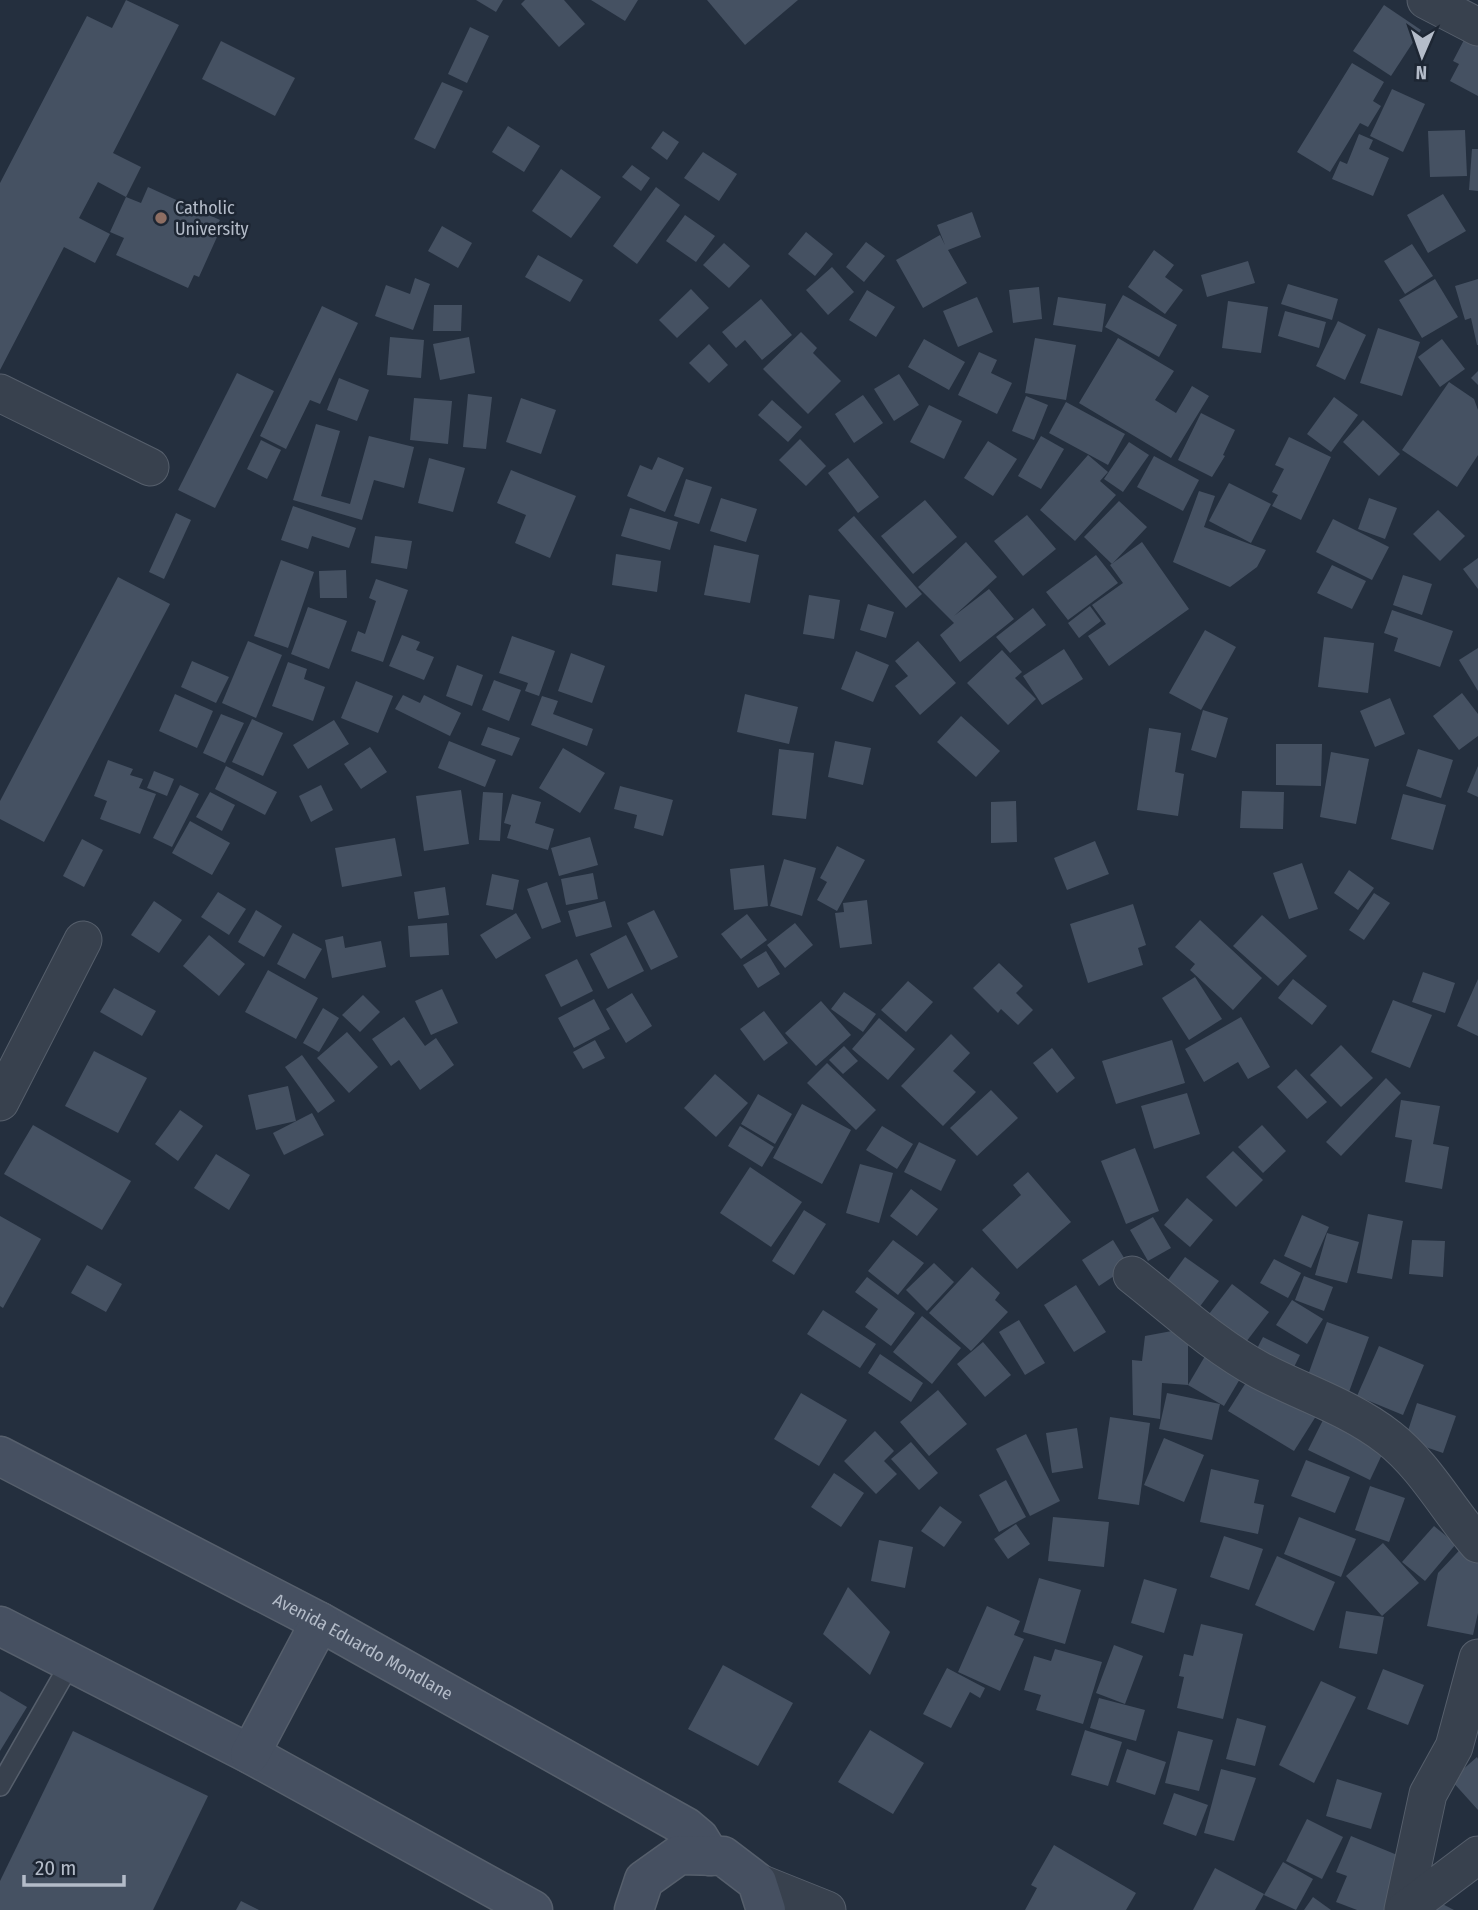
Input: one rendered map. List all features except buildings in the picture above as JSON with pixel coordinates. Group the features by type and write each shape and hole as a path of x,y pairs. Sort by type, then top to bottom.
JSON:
{"main road":[{"name":"Avenida Eduardo Mondlane","path":"0,1456 320,1622 686,1827 699,1838 710,1856"},
{"path":"250,1754 320,1622"},
{"path":"0,1626 250,1754 533,1910"},
{"path":"634,1910 644,1880 679,1855 723,1856 761,1896"}],"street":[{"path":"1426,0 1477,25"},
{"path":"0,393 150,467"},
{"path":"0,1102 83,940"},
{"path":"1132,1275 1204,1336 1229,1352 1367,1423 1389,1438 1410,1457 1478,1544"},
{"path":"1404,1910 1428,1794 1454,1746 1478,1658"},
{"path":"1404,1910 1478,1855"},
{"path":"761,1896 827,1910"}],"lane":[{"path":"0,1786 71,1662"}],"place":[{"name":"Catholic University","path":"161,218"}]}
